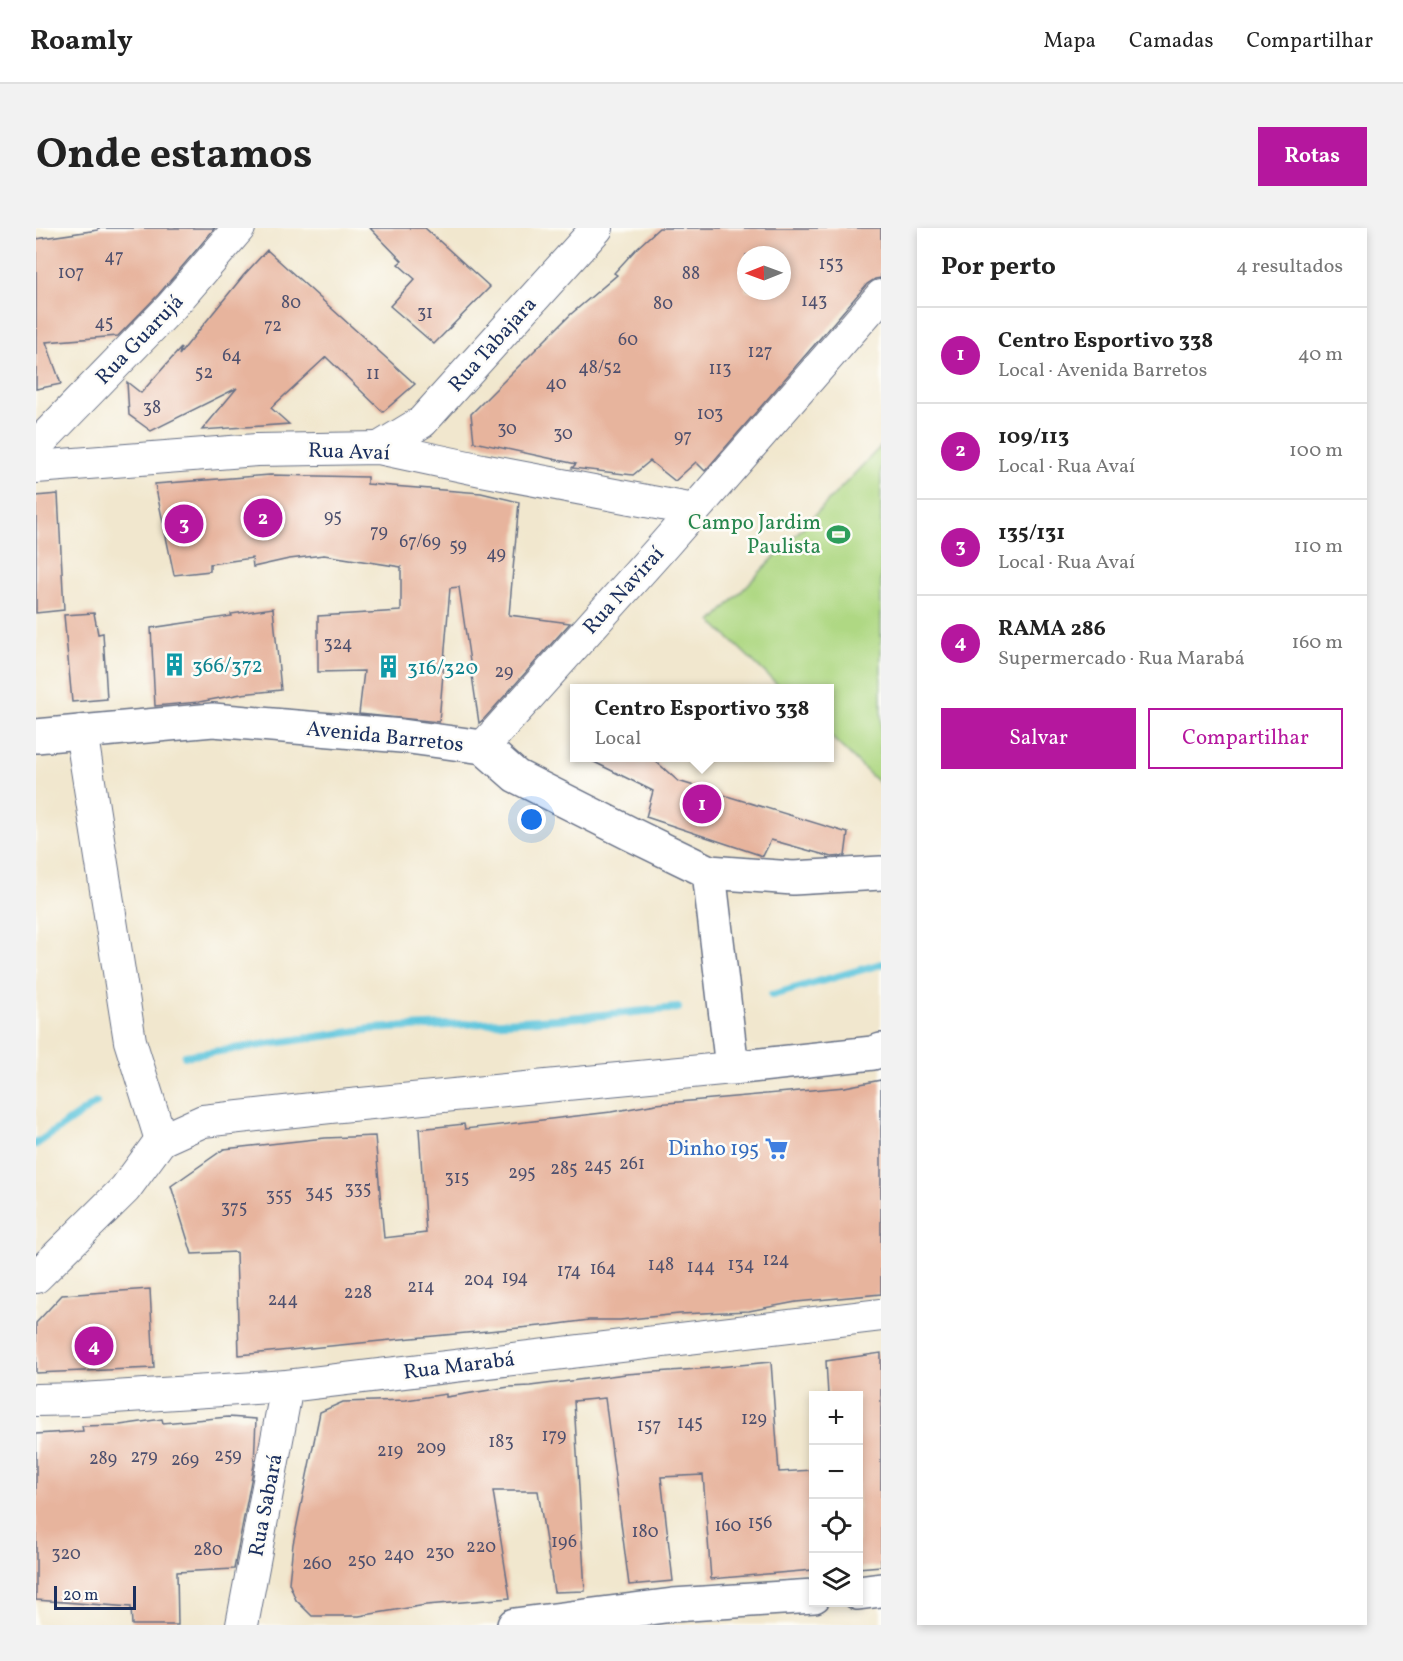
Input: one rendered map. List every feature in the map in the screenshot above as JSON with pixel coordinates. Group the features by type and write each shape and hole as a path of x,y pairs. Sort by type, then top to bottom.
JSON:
{"street":[{"name":"Rua Guarujá","path":"36,446 171,307 239,228"},
{"name":"Rua Tabajara","path":"379,447 422,422 597,228"},
{"name":"Rua Naviraí","path":"483,747 881,297"},
{"name":"Rua Avaí","path":"36,467 257,450 379,447 482,470 694,510"},
{"name":"Avenida Barretos","path":"36,736 213,720 402,736 483,747 516,776 710,872 793,878 881,873"},
{"path":"81,731 130,1041 160,1140"},
{"path":"710,872 732,1068"},
{"path":"36,1277 125,1189 160,1140 202,1121 732,1068 873,1053 881,1050"},
{"name":"Rua Marabá","path":"36,1400 82,1400 287,1386 881,1315"},
{"name":"Rua Sabará","path":"242,1625 287,1386"},
{"path":"863,1592 881,1590"},
{"path":"514,1625 673,1605 809,1596"}],"green space":[{"name":"Campo Jardim Paulista","path":"881,446 881,785 834,740 834,684 777,684 712,622"}],"building":[{"path":"98,228 215,228 158,295 118,336 46,342 61,384 36,389 36,239 98,230"},
{"path":"370,228 425,228 490,287 434,344 390,306 415,279 398,264 402,261"},
{"path":"659,228 881,228 881,278 867,284 705,471 696,462 675,481 650,461 633,475 572,468 576,464 474,442 471,414 571,314 617,275 614,273"},
{"path":"267,250 415,384 383,412 326,357 271,408 289,424 202,430 237,388 151,431 129,415 127,382 141,393 181,348 179,355"},
{"path":"270,475 367,477 367,484 481,493 519,502 509,615 570,623 479,723 459,587 450,588 439,722 359,714 364,671 318,672 318,616 401,611 401,567 324,555 289,559 253,567 252,558 210,564 210,571 174,575 155,484"},
{"path":"58,494 64,610 36,613 36,496"},
{"path":"273,608 281,690 155,706 151,628"},
{"path":"94,613 98,634 103,633 107,699 72,702 64,615"},
{"path":"594,762 657,762 678,781 848,833 845,856 832,857 771,840 763,856 646,817 653,791"},
{"path":"881,1080 881,1294 796,1302 749,1311 589,1320 239,1355 236,1252 192,1254 171,1186 224,1149 325,1138 375,1136 384,1238 426,1233 419,1129 464,1124 465,1129 611,1112 656,1104 845,1087"},
{"path":"150,1289 154,1368 36,1373 36,1323 62,1295"},
{"path":"881,1353 881,1566 863,1568 863,1391 828,1391 826,1361"},
{"path":"771,1362 779,1472 809,1470 809,1570 711,1579 703,1475 661,1477 673,1581 629,1585 605,1398 574,1401 585,1591 554,1592 538,1491 493,1491 510,1598 426,1605 359,1616 312,1616 296,1600 289,1583 293,1544 320,1412 343,1402 406,1400 446,1394 446,1397 509,1387 626,1374"},
{"path":"228,1417 256,1419 254,1465 234,1569 177,1572 178,1625 132,1625 131,1607 36,1600 36,1434 83,1431 82,1426 120,1425 162,1419 163,1423"}],"waterway":[{"path":"772,995 881,964"},
{"path":"185,1056 372,1029 559,1019 678,1008"},
{"path":"36,1144 96,1103"}],"place":[{"name":"109/113","path":"263,518"},
{"name":"135/131","path":"184,524"},
{"name":"Campo Jardim Paulista","path":"839,534"},
{"name":"366/372","path":"174,665"},
{"name":"316/320","path":"389,667"},
{"name":"Centro Esportivo 338","path":"702,804"},
{"name":"Dinho 195","path":"777,1148"},
{"name":"RAMA 286","path":"94,1346"}]}
